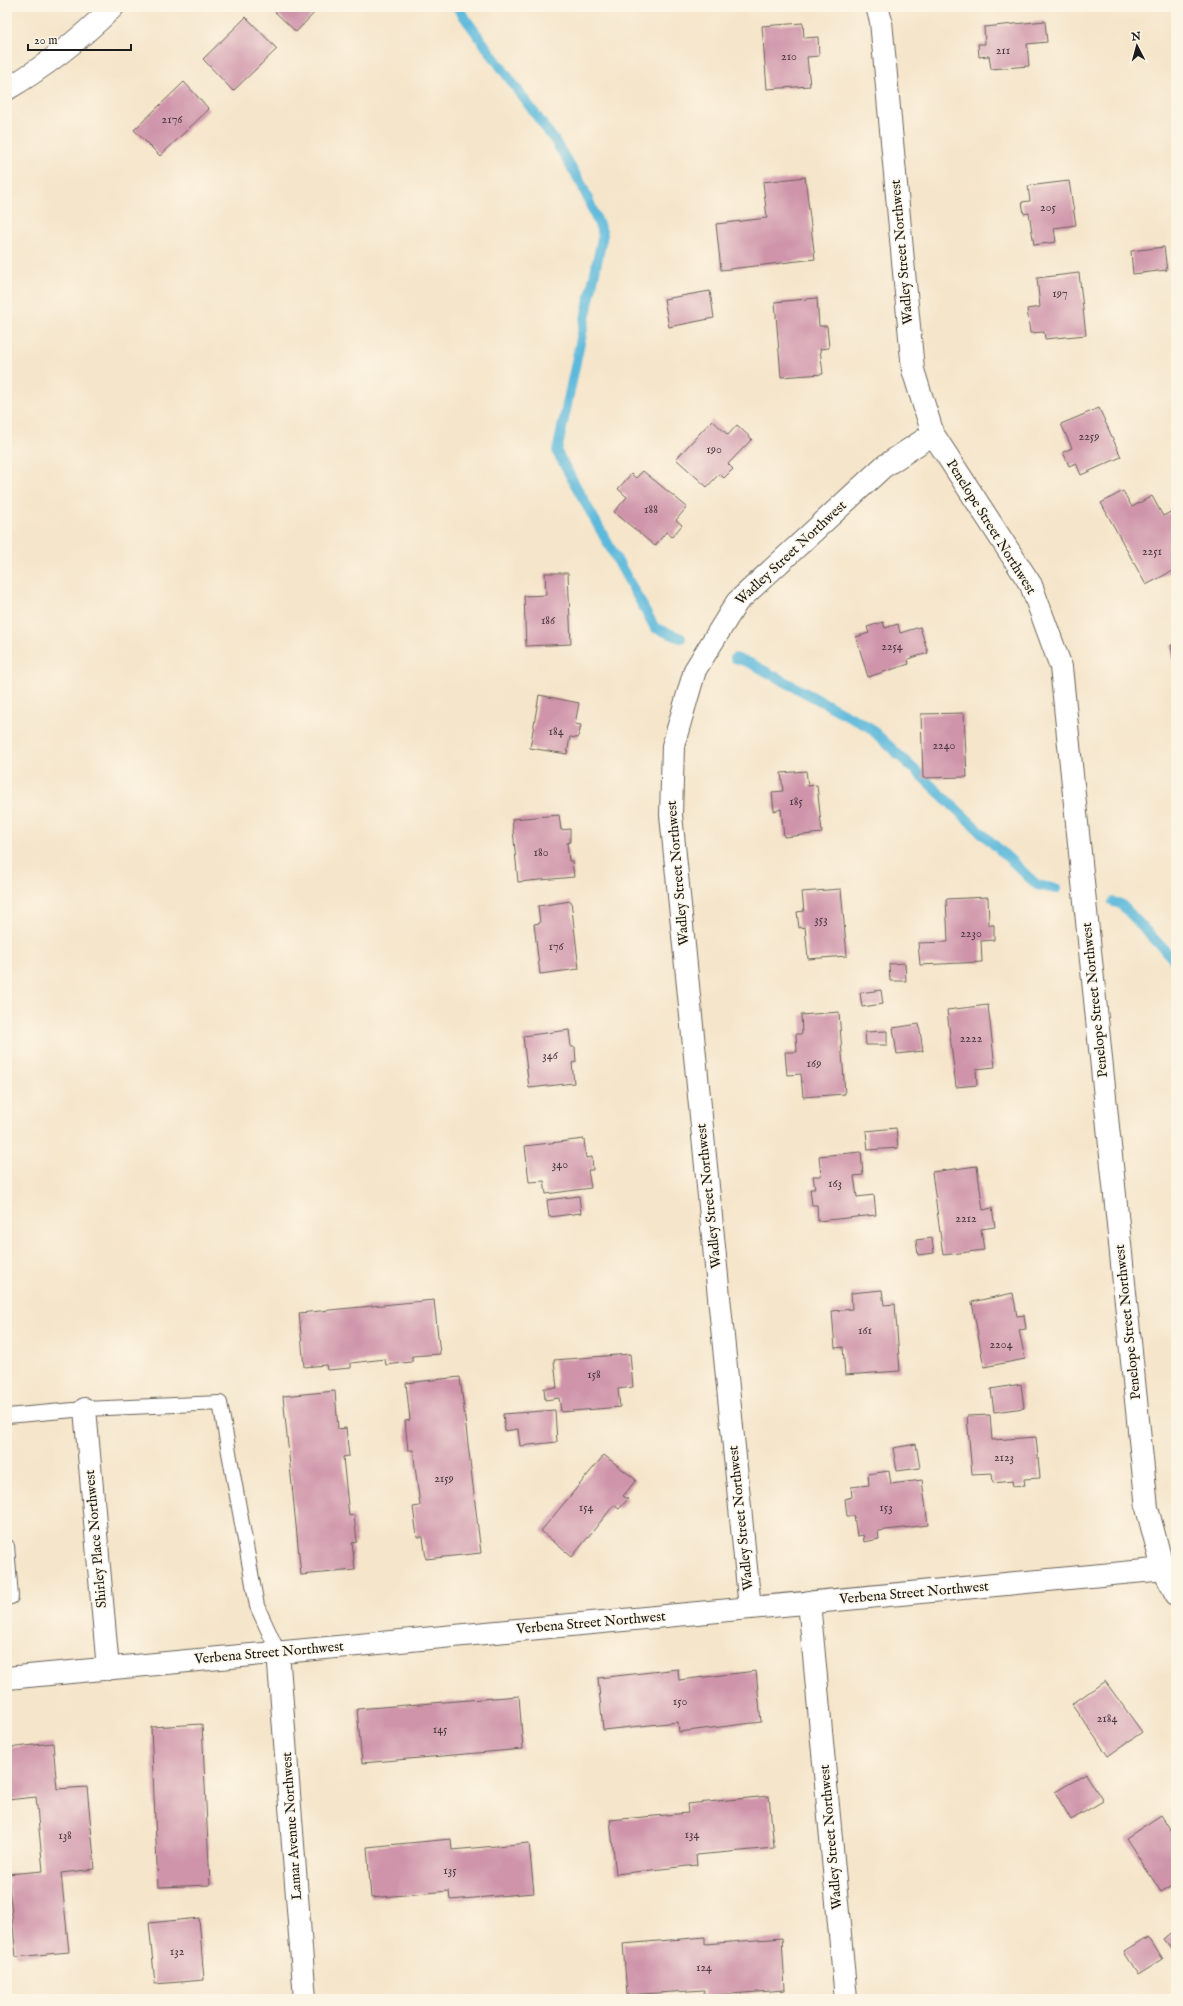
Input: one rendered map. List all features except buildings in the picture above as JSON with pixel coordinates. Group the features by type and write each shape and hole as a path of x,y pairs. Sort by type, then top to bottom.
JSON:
{"street":[{"path":"7,89 31,75 93,27 113,7"},
{"name":"Wadley Street Northwest","path":"750,1608 672,823 672,746 695,670 737,602 883,467 933,434 913,370 881,21 877,7"},
{"name":"Penelope Street Northwest","path":"933,434 1031,585 1061,667 1147,1508 1169,1569 1176,1594"},
{"name":"Shirley Place Northwest","path":"85,1409 108,1669"},
{"name":"Verbena Street Northwest","path":"7,1678 1169,1569"},
{"name":"Wadley Street Northwest","path":"809,1602 846,1999"},
{"name":"Lamar Avenue Northwest","path":"278,1652 305,1999"}],"lane":[{"path":"7,1416 85,1409 220,1403 257,1606 278,1652"},
{"path":"7,1546 11,1597 7,1597"}],"waterway":[{"path":"457,7 555,141 582,185 603,234 557,452 655,628 681,638"},
{"path":"735,658 750,663 869,727 1037,885 1056,889"},
{"path":"1113,902 1121,904 1176,962"}]}
